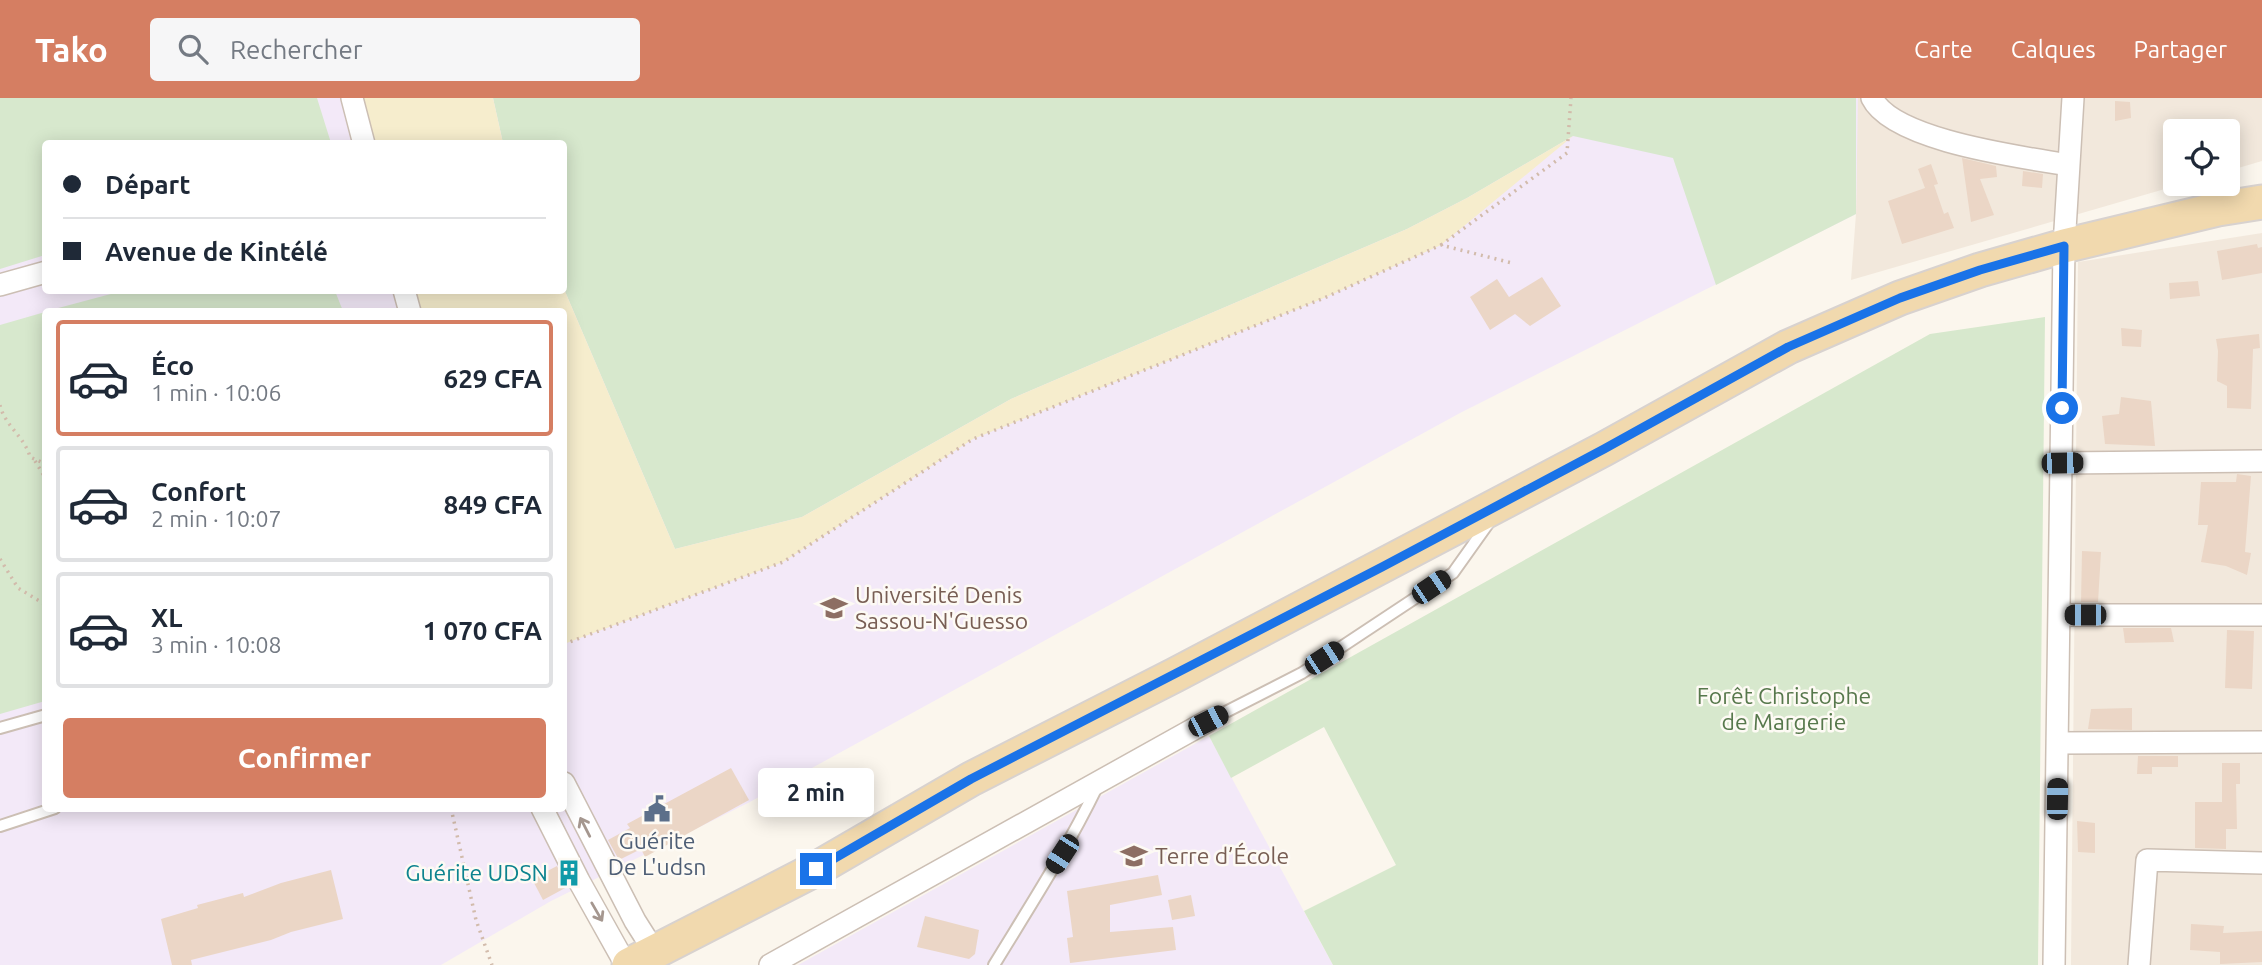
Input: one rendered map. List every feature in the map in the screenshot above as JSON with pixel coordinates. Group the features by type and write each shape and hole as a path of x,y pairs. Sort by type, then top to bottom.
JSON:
{"main road":[{"path":"640,948 816,869 971,779 1188,669 1810,337 1900,298 1980,270 2064,246 2218,209 2262,202"}],"street":[{"path":"352,98 364,140"},
{"path":"1872,98 1876,107 1914,131 1987,150 2068,165"},
{"path":"2054,965 2064,246 2073,98"},
{"path":"0,285 42,273"},
{"path":"2062,463 2262,461"},
{"path":"2060,615 2262,615"},
{"path":"770,965 1208,721"},
{"path":"2058,743 2262,741"},
{"path":"567,790 640,948"},
{"path":"544,812 579,881 640,948"},
{"path":"2139,965 2147,860 2262,863"},
{"path":"610,965 640,948"}],"lane":[{"path":"1208,721 1302,673 1453,572 1504,502"},
{"path":"0,728 42,716"},
{"path":"994,965 1030,902 1072,839 1100,781"},
{"path":"0,826 43,812"}],"path":[{"path":"567,643 783,562 973,439 1324,298 1441,244 1567,153 1571,98"},
{"path":"1441,244 1512,263"},
{"path":"0,405 2,416 16,429 28,448 30,457 42,473"},
{"path":"34,461 42,463"},
{"path":"0,559 18,588 42,603"},
{"path":"451,812 476,920 492,965"}],"shaded area":[{"name":"Université Denis Sassou-N'Guesso","path":"0,98 1858,98 1856,214 1460,413 748,803 551,901 441,965 0,965"},
{"path":"1857,98 2262,98 2262,161 2240,167 2240,119 2163,119 2163,190 1851,280 1856,214"},
{"path":"2262,233 2262,965 2071,965 2078,262"},
{"name":"Terre d’École","path":"1209,736 1333,965 798,965"}],"green space":[{"path":"0,98 317,98 330,140 42,140 42,256 0,269"},
{"path":"493,98 1856,98 1856,214 1716,285 1673,158 1573,136 1467,198 1407,229 1011,399 802,517 675,549 566,294 567,140 502,140"},
{"path":"111,294 336,294 342,308 58,308"},
{"path":"42,313 42,702 0,714 0,325"},
{"name":"Forêt Christophe de Margerie","path":"2045,317 2038,965 1333,965 1304,911 1396,865 1324,727 1231,778 1209,736 1930,334"}],"sand":[{"path":"356,98 493,98 502,140 365,140"},
{"path":"1573,136 1441,245 1324,298 973,439 783,562 567,643 567,308 409,308 405,294 566,294 675,549 802,517 1011,399 1407,229 1467,198"}],"building":[{"path":"2115,101 2130,102 2131,118 2115,121"},
{"path":"1962,158 1996,166 1997,177 1980,179 1994,215 1971,222"},
{"path":"1931,164 1938,184 1934,185 1944,214 1948,212 1954,228 1902,244 1888,201 1925,188 1918,169"},
{"path":"2023,171 2043,174 2042,188 2022,186"},
{"path":"2257,244 2258,248 2262,247 2262,273 2222,280 2217,251"},
{"path":"1542,277 1561,306 1530,326 1515,314 1490,330 1470,297 1497,279 1509,297"},
{"path":"2198,281 2200,296 2170,299 2169,283"},
{"path":"2121,328 2142,330 2141,347 2122,346"},
{"path":"2259,334 2260,348 2253,349 2251,409 2227,408 2227,386 2217,381 2216,339"},
{"path":"2121,397 2151,401 2155,446 2105,444 2102,416 2119,414"},
{"path":"2237,474 2251,476 2245,552 2251,553 2247,575 2226,566 2201,562 2208,525 2198,525 2201,482 2236,482"},
{"path":"2082,551 2101,552 2098,602 2081,602"},
{"path":"2123,628 2171,628 2174,642 2125,643"},
{"path":"2227,630 2254,631 2252,689 2225,688"},
{"path":"2132,708 2132,730 2088,729 2091,709"},
{"path":"2138,756 2178,756 2178,767 2152,767 2152,774 2137,774"},
{"path":"2222,763 2240,763 2240,784 2236,784 2237,829 2226,829 2226,849 2195,848 2195,802 2222,802"},
{"path":"731,768 749,800 645,857 641,849 619,860 608,840 630,828 627,824"},
{"path":"2077,821 2095,823 2095,853 2078,852"},
{"path":"557,866 567,887 543,900 532,879"},
{"path":"331,870 343,919 191,960 192,965 172,965 161,919 198,908 197,905 243,893 244,897 281,883"},
{"path":"1158,875 1162,895 1110,905 1110,932 1173,927 1176,950 1070,963 1067,938 1073,937 1067,891"},
{"path":"1191,895 1195,916 1172,920 1168,900"},
{"path":"925,916 979,930 975,954 969,959 917,947"},
{"path":"2191,924 2224,926 2223,933 2262,931 2262,962 2220,964 2220,952 2190,950"}],"place":[{"name":"Université Denis Sassou-N'Guesso","path":"834,608"},
{"name":"Guérite De L'udsn","path":"657,809"},
{"name":"Terre d’École","path":"1134,856"},
{"name":"Guérite UDSN","path":"569,873"}],"route":[{"path":"816,869 971,779 1382,567 1788,347 1900,298 1980,270 2064,246 2062,408"}]}
